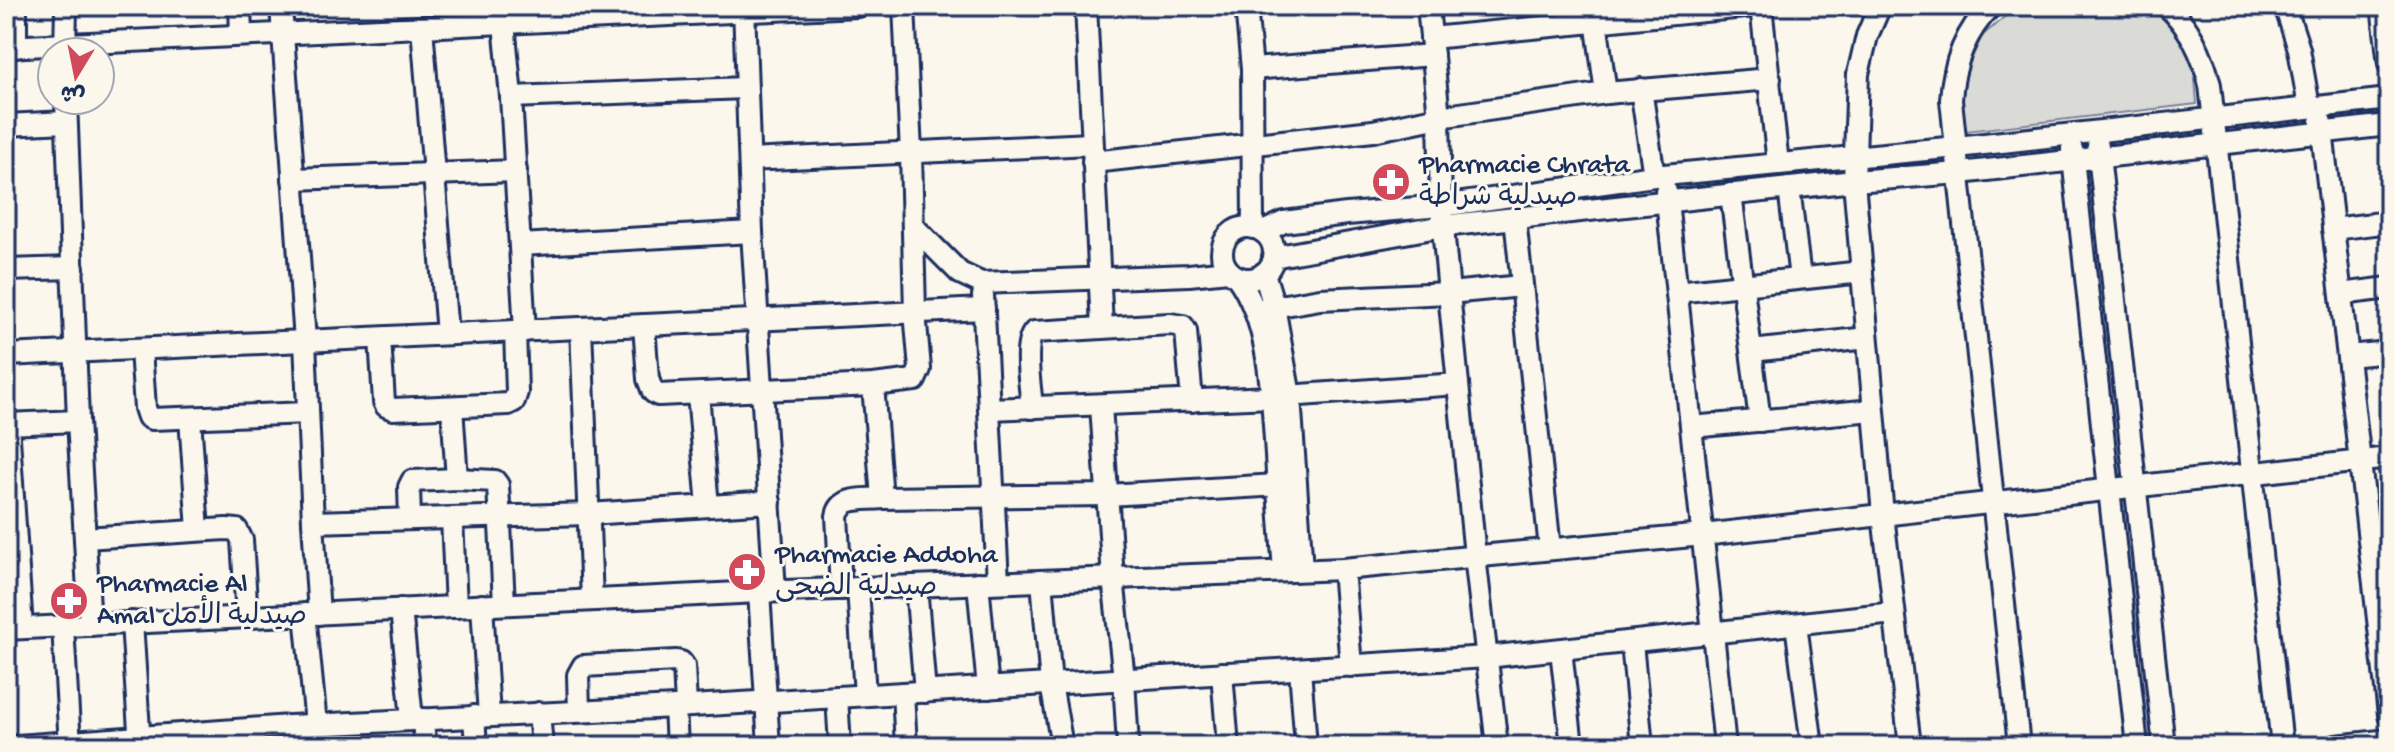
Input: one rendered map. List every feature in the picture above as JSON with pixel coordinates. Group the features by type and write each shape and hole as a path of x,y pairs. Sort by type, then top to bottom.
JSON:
{"street":[{"path":"16,6 11,47 36,48"},
{"path":"65,36 66,6"},
{"path":"240,6 241,35"},
{"path":"281,6 305,341 313,522 316,724"},
{"path":"116,45 241,35 422,27 496,17 565,13 858,6"},
{"path":"644,325 648,379 653,392 665,396 873,385 910,382 918,376 904,6"},
{"path":"1086,6 1102,327"},
{"path":"1246,6 1252,69 1258,230 1269,239 1273,248 1260,327 1281,396 1293,571"},
{"path":"1428,6 1439,117 1442,216 1449,293 1497,746"},
{"path":"1252,69 1432,47 1595,13 1755,6"},
{"path":"1761,6 1778,164"},
{"path":"1880,6 1867,36 1858,74 1854,181 1883,515 1910,746"},
{"path":"1991,6 1972,30 1956,64 1951,100 2019,746"},
{"path":"2167,6 2188,30 2198,48 2210,85 2282,746"},
{"path":"2285,6 2296,33 2322,132 2360,461 2380,563 2389,715"},
{"path":"2384,8 2389,64"},
{"path":"744,9 752,232 770,502 766,701 769,746"},
{"path":"1595,13 1606,93"},
{"path":"380,338 386,406 393,409 452,407 508,404 514,401 520,331 520,245 511,97 496,17"},
{"path":"422,27 447,334"},
{"path":"750,160 911,153 1092,153 1254,145 1373,131 1439,117 1606,93 1770,79"},
{"path":"511,97 746,88"},
{"path":"1641,89 1667,202 1725,746"},
{"path":"914,227 960,273 981,283 1233,274 1256,278 1269,265 1442,216 1659,176 1957,147 2389,99"},
{"path":"66,116 90,625"},
{"path":"6,125 66,122"},
{"path":"1264,308 1222,261 1222,247 1228,236 1240,229 1258,230 1284,222 1347,214 1515,218 2389,125"},
{"path":"2096,130 2164,746"},
{"path":"2070,133 2137,746"},
{"path":"293,179 516,171"},
{"path":"1789,188 1800,278"},
{"path":"1731,194 1760,421"},
{"path":"1515,218 1550,549"},
{"path":"2333,229 2389,222"},
{"path":"520,245 752,232"},
{"path":"6,270 73,268"},
{"path":"1677,292 1862,272"},
{"path":"981,283 995,496 988,583 988,688"},
{"path":"1264,308 1320,299 1522,286"},
{"path":"2341,294 2389,288"},
{"path":"6,355 984,309"},
{"path":"1032,408 1030,336 1041,330 1102,327 1183,326 1187,338 1192,401"},
{"path":"581,328 592,600"},
{"path":"1752,351 1867,338"},
{"path":"141,349 145,408 152,419 308,413"},
{"path":"2348,356 2389,352"},
{"path":"990,409 1101,406 1458,384"},
{"path":"873,385 882,498"},
{"path":"698,394 708,506"},
{"path":"1101,406 1128,746"},
{"path":"452,407 457,479"},
{"path":"1692,427 1873,410"},
{"path":"190,418 198,530"},
{"path":"78,421 7,424 14,629 850,588 1343,569 1703,535 2389,458"},
{"path":"410,519 409,482 457,479 495,481 498,485 504,604"},
{"path":"865,695 838,508 842,503 882,498 1107,495 1287,485"},
{"path":"313,522 589,514 770,502"},
{"path":"452,518 456,607"},
{"path":"85,538 233,529 240,534 247,617"},
{"path":"1343,569 1351,666"},
{"path":"1042,581 1051,684 1062,746"},
{"path":"916,586 925,692"},
{"path":"476,746 482,716 482,605"},
{"path":"401,609 425,746"},
{"path":"17,746 290,736 316,724 925,692 1487,657 1894,613"},
{"path":"132,622 140,741"},
{"path":"1796,624 1812,746"},
{"path":"63,626 70,744"},
{"path":"1632,643 1642,746"},
{"path":"1561,650 1572,746"},
{"path":"579,711 578,675 583,666 681,662 684,666 677,746"},
{"path":"1300,669 1306,746"},
{"path":"1222,673 1228,746"},
{"path":"903,693 906,746"},
{"path":"837,697 840,746"},
{"path":"539,713 542,746"},
{"path":"2336,746 2389,740"}],"shaded area":[{"path":"2020,6 2141,6 2165,19 2183,43 2194,65 2197,104 1966,131 1959,101 1968,66 1982,36"},
{"path":"2093,156 2129,473 2114,475 2078,159"},
{"path":"2132,499 2158,746 2142,746 2116,501"}],"place":[{"name":"Pharmacie Chrata صيدلية شراطة","path":"1391,182"},
{"name":"Pharmacie Addoha صيدلية الضحى","path":"747,572"},
{"name":"Pharmacie Al Amal صيدلية الأمل","path":"69,601"}]}
